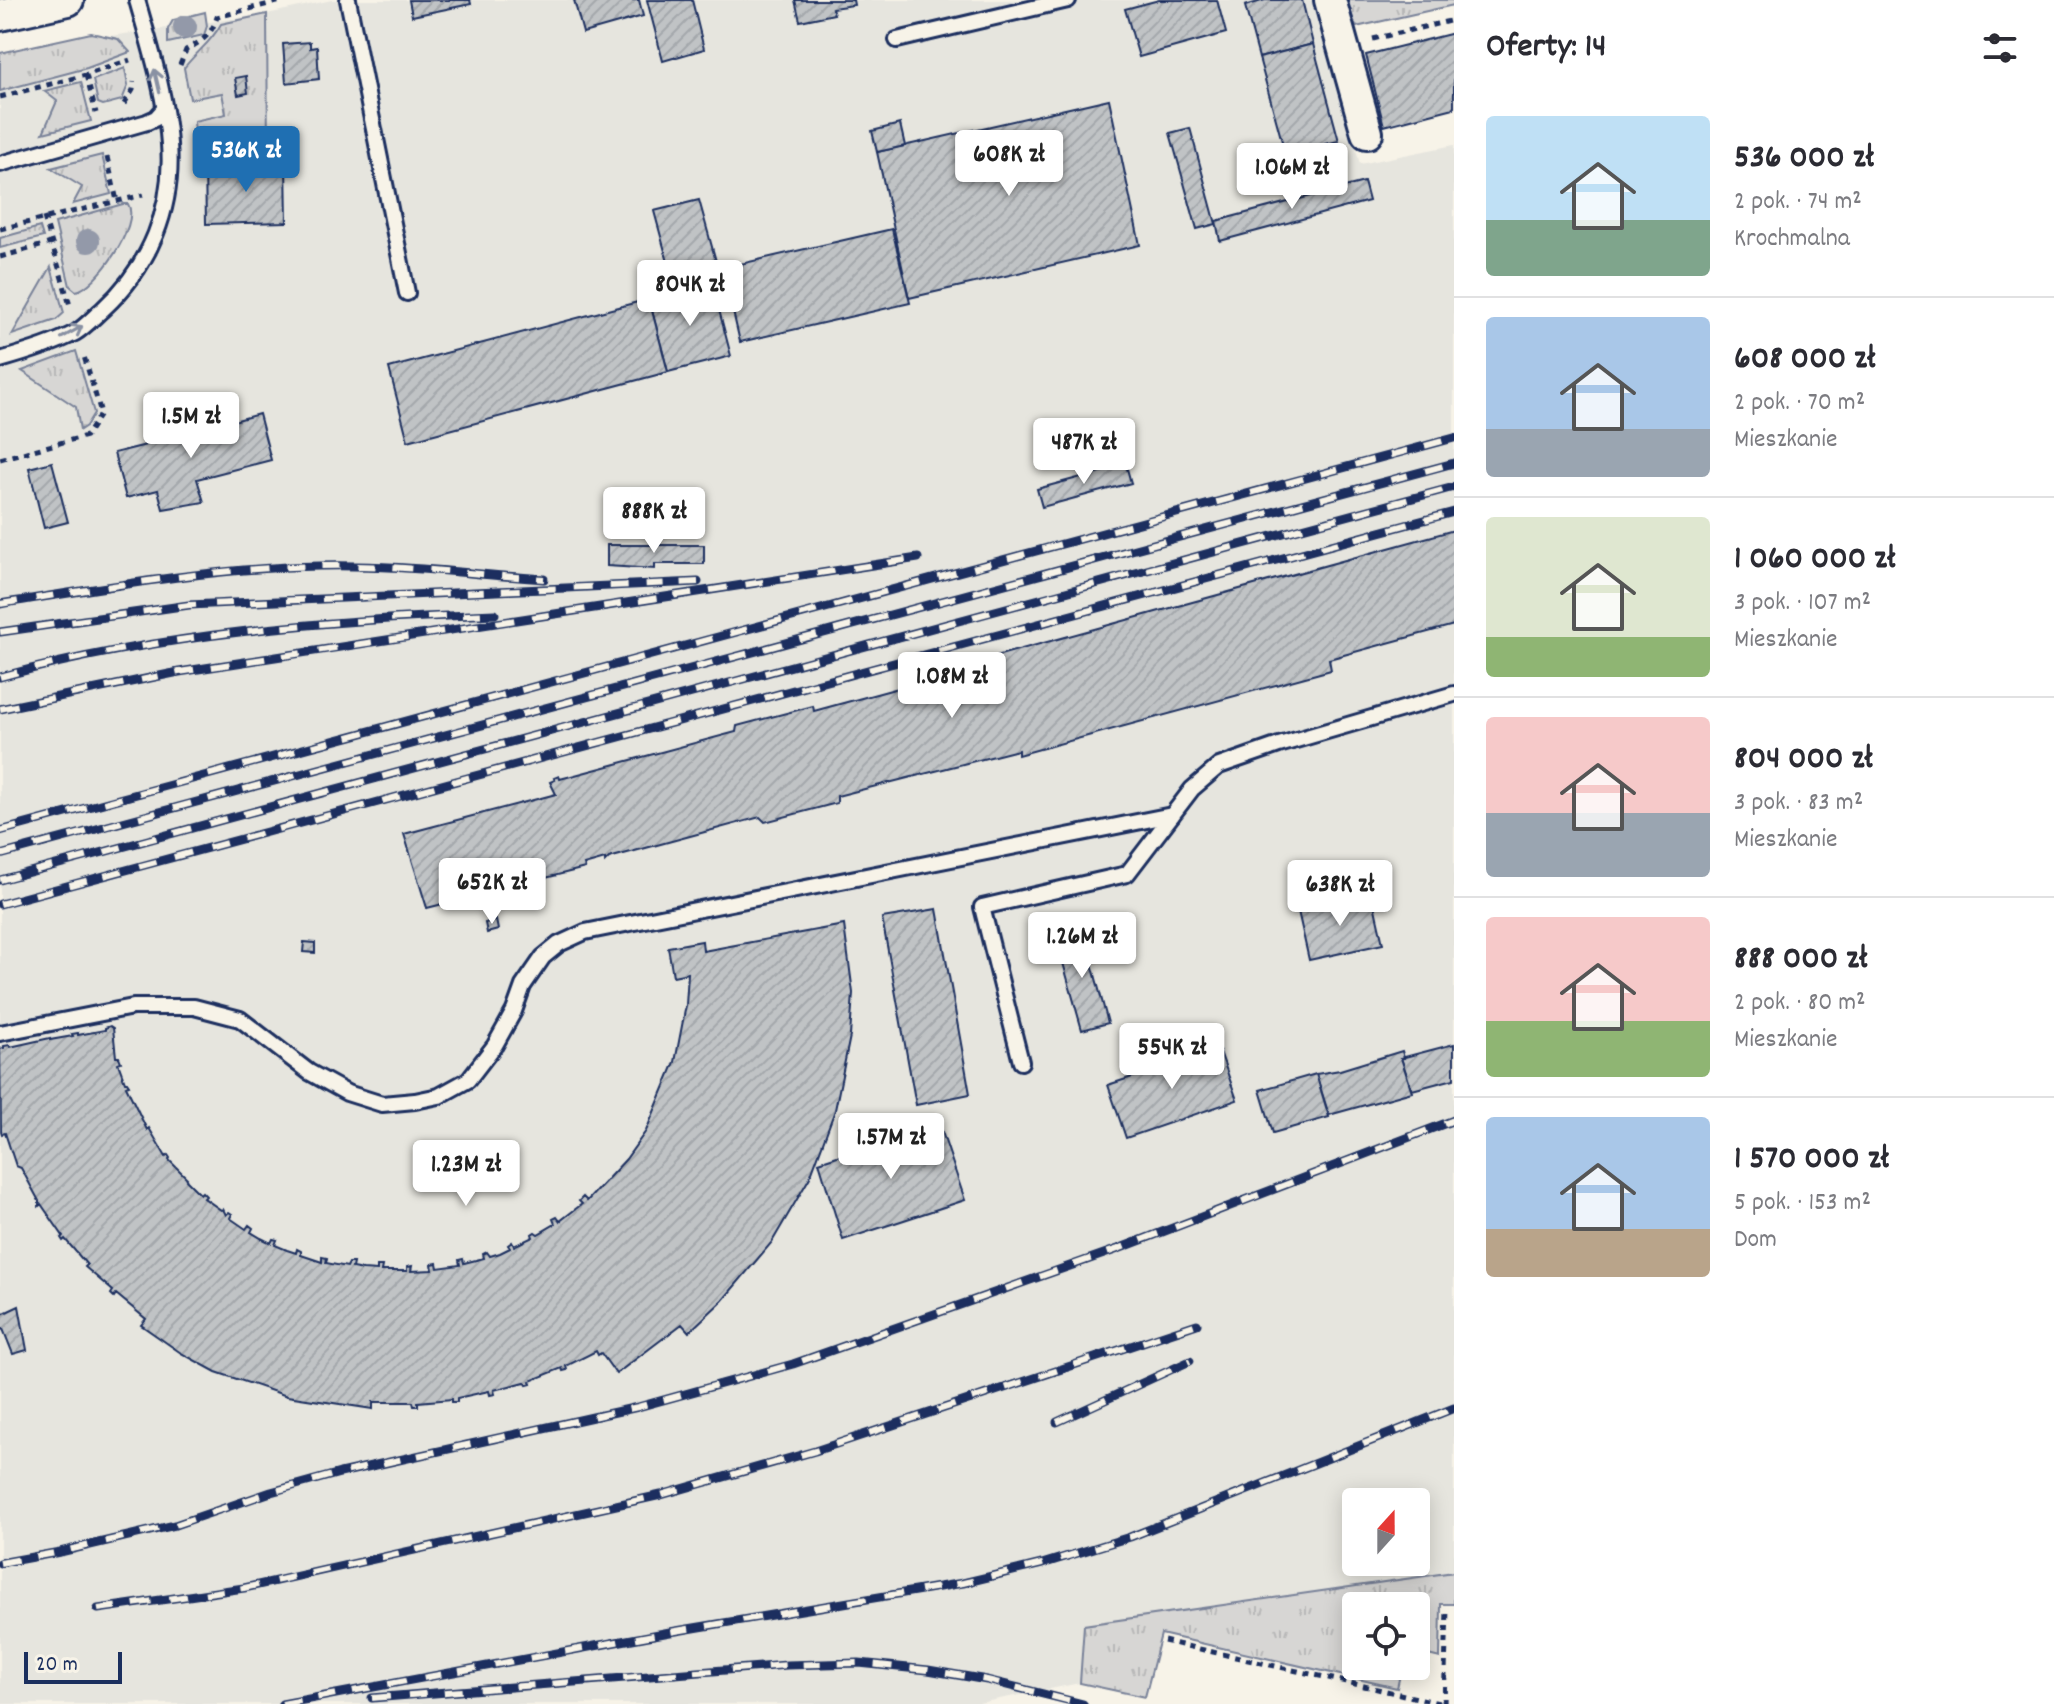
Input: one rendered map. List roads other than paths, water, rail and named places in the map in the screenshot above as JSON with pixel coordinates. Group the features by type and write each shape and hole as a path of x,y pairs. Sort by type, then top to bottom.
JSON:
{"street":[{"path":"0,15 68,0"},
{"path":"1330,0 1367,133"}],"lane":[{"path":"0,360 78,332 115,298 142,265 161,222 168,190 169,145 164,109 137,0"},
{"path":"348,0 407,293"},
{"path":"897,40 1068,0"},
{"path":"0,164 133,127 156,118 164,109"},
{"path":"1021,1062 982,907 1127,874 1192,789 1219,766 1279,745 1454,694"},
{"path":"0,1033 133,1007 194,1007 240,1019 309,1072 337,1089 360,1098 382,1104 439,1096 468,1080 495,1045 514,1011 523,986 543,957 559,944 585,932 1172,815"}],"railway":[{"path":"0,831 1454,438"},
{"path":"0,855 1454,463"},
{"path":"0,880 1454,487"},
{"path":"0,904 1454,512"},
{"path":"0,709 179,672 918,558"},
{"path":"0,604 159,579 239,570 320,566 376,566 544,579"},
{"path":"0,632 189,605 698,582"},
{"path":"0,677 122,649 246,631 370,620 495,614"},
{"path":"0,1563 175,1525 271,1492 340,1473 638,1407 793,1364 1118,1249 1454,1120"},
{"path":"98,1609 244,1588 661,1495 815,1451 1197,1324"},
{"path":"1057,1422 1190,1361"},
{"path":"282,1704 670,1632 963,1583 1042,1564 1130,1537 1454,1408"},
{"path":"372,1698 787,1665 859,1663 987,1680 1083,1704"}]}
